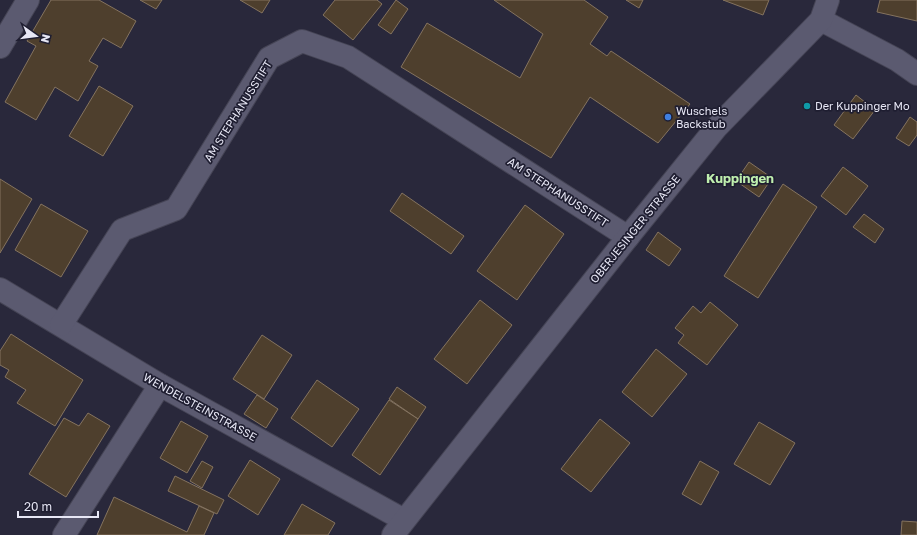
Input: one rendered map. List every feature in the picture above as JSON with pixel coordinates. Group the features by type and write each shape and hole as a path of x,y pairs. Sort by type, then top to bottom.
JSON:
{"street":[{"path":"0,47 28,0"},
{"path":"828,0 821,20 897,60 917,74"},
{"name":"OBERJESINGER STRASSE","path":"399,528 628,237 716,128 821,20"},
{"name":"AM STEPHANUSSTIFT","path":"61,325 122,230 176,209 269,58 302,41 348,57 628,237"},
{"name":"WENDELSTEINSTRASSE","path":"0,289 399,528"},
{"path":"64,535 160,386"}],"building":[{"path":"51,0 99,0 136,21 121,48 103,38 89,61 98,66 78,101 55,87 36,120 5,102 36,46 27,41"},
{"path":"140,0 162,0 156,9"},
{"path":"240,0 270,0 262,13"},
{"path":"335,0 377,0 382,4 353,40 323,15"},
{"path":"396,0 408,9 391,34 378,25"},
{"path":"494,0 584,0 608,17 590,44 607,56 611,51 690,104 658,143 590,97 551,158 401,67 427,23 520,78 543,34"},
{"path":"626,0 643,0 639,8"},
{"path":"723,0 769,0 763,15"},
{"path":"880,0 917,0 917,21 877,12"},
{"path":"99,86 133,106 103,156 69,136"},
{"path":"856,95 875,110 853,139 834,125"},
{"path":"910,117 917,122 917,135 909,146 896,138"},
{"path":"749,162 772,178 759,197 736,181"},
{"path":"843,167 868,186 846,215 821,196"},
{"path":"0,179 32,199 0,253"},
{"path":"783,184 817,207 758,298 724,276"},
{"path":"402,193 464,236 451,254 390,211"},
{"path":"41,204 88,231 61,277 15,250"},
{"path":"525,205 564,234 517,300 477,271"},
{"path":"864,214 884,229 875,243 853,227"},
{"path":"658,232 681,249 669,266 646,250"},
{"path":"480,300 512,325 467,384 434,359"},
{"path":"710,302 738,325 707,365 678,343 684,335 675,328 693,306 701,313"},
{"path":"11,334 83,380 55,426 17,403 26,390 5,377 9,370 0,365 0,351"},
{"path":"262,335 292,355 264,399 233,379"},
{"path":"656,349 687,374 652,417 622,392"},
{"path":"317,380 359,409 332,447 291,418"},
{"path":"397,387 426,407 418,419 389,399"},
{"path":"257,395 278,409 266,428 244,414"},
{"path":"389,400 418,419 380,475 352,455"},
{"path":"88,413 110,426 66,497 29,474 64,418 79,426"},
{"path":"600,419 630,443 591,492 561,469"},
{"path":"181,421 208,436 187,473 160,458"},
{"path":"759,422 795,443 770,485 734,464"},
{"path":"250,460 280,479 258,515 228,496"},
{"path":"202,461 213,467 202,488 190,481"},
{"path":"700,461 719,472 701,505 682,494"},
{"path":"175,476 224,500 217,514 168,491"},
{"path":"114,497 187,532 199,506 214,513 204,535 97,535"},
{"path":"302,504 335,523 328,535 284,535"},
{"path":"902,521 917,522 917,535 901,535"}],"place":[{"name":"Der Kuppinger Mo","path":"807,106"},
{"name":"Wuschels Backstub","path":"668,117"}],"district":[{"name":"Kuppingen","path":"740,178"}]}
